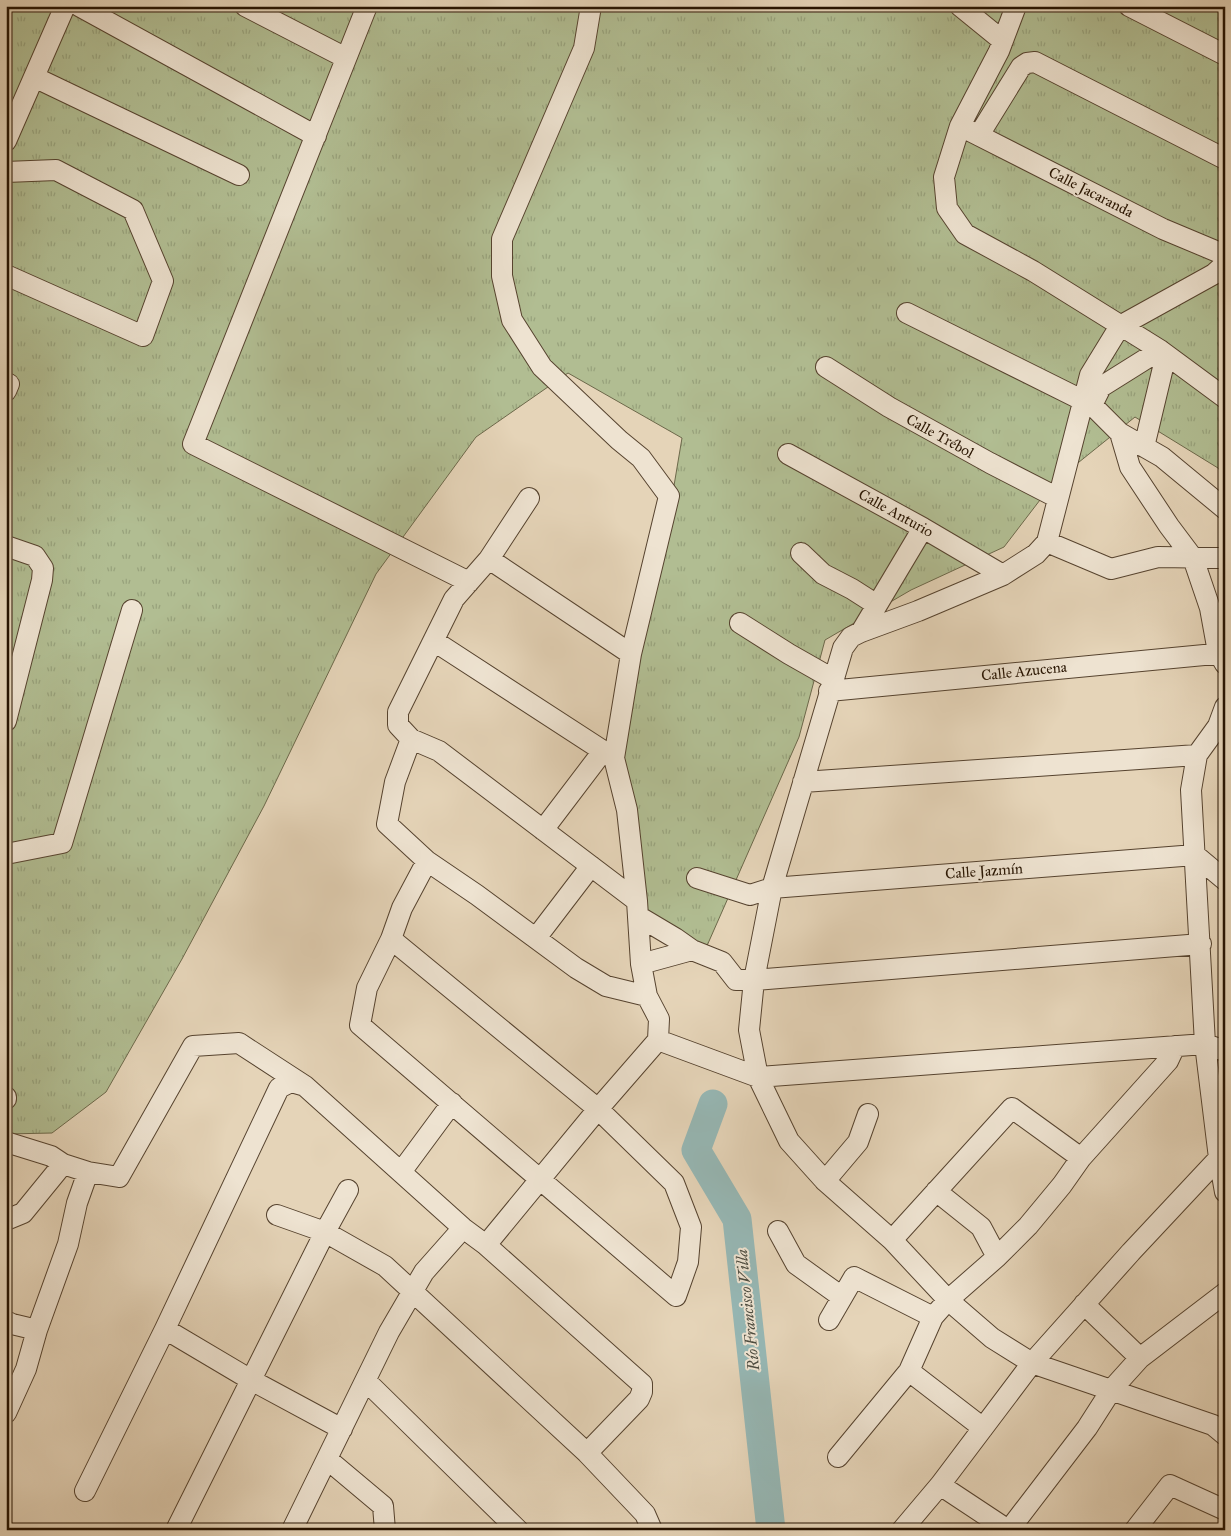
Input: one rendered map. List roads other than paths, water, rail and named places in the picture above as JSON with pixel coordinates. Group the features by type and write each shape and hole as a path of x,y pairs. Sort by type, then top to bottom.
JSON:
{"street":[{"path":"6,141 65,6"},
{"path":"80,6 316,136"},
{"path":"245,6 346,58"},
{"path":"367,6 194,444 469,582"},
{"path":"543,830 608,754 669,496 650,473 641,458 619,440 542,367 512,320 502,276 502,239 584,48 591,6"},
{"path":"960,6 1002,41"},
{"path":"1016,6 999,51 960,126 944,176 947,208 965,234 1033,271 1163,352 1225,398"},
{"path":"1129,6 1225,55"},
{"path":"979,135 1021,67 1027,63 1035,62 1225,159"},
{"path":"34,76 239,175"},
{"name":"Calle Jacaranda","path":"960,126 1163,228 1225,255"},
{"path":"6,172 56,170 133,210 162,281 143,336 6,275"},
{"path":"1221,273 1120,326 1090,374 1088,404 1058,498 1047,542 1036,554 1003,575 918,611 861,632 851,637 843,648 772,888 754,980 749,1030 758,1077 789,1141 826,1181 892,1240 948,1300 992,1338 1032,1363 1213,1424 1225,1436"},
{"path":"907,314 1088,404 1120,433 1162,457 1225,509"},
{"path":"1088,404 1101,387 1163,352"},
{"path":"1144,447 1163,352"},
{"name":"Calle Trébol","path":"826,367 898,412 1058,498"},
{"path":"1120,433 1130,467 1169,526 1193,558 1210,608 1222,656"},
{"name":"Calle Anturio","path":"788,454 923,528 1003,575"},
{"path":"530,498 489,559 454,600 398,712 398,725 411,739 440,751 591,866 638,908 692,950 722,962 736,980 1201,944"},
{"path":"861,632 923,528"},
{"path":"1047,542 1110,569 1158,557 1225,558"},
{"path":"6,546 35,556 43,568 42,580 6,721"},
{"path":"801,554 823,574 877,604"},
{"path":"489,559 631,654"},
{"path":"6,854 62,843 132,610"},
{"path":"740,623 789,654 831,685"},
{"path":"434,641 608,754 627,810 638,908 641,964 647,996 659,1019 658,1040 598,1109 486,1245"},
{"name":"Calle Azucena","path":"831,685 1222,656"},
{"path":"1225,707 1221,729 1197,755 1191,790 1201,944 1205,1044 1225,1192"},
{"path":"411,739 395,782 387,824 427,861 576,968 606,986 647,996"},
{"path":"803,782 1197,755"},
{"path":"1195,855 1225,880"},
{"name":"Calle Jazmín","path":"697,878 750,895 772,888 1195,855"},
{"path":"391,939 598,1109 674,1183 691,1227 688,1262 676,1296 541,1178 360,1025 367,988 391,939 402,908 427,861"},
{"path":"536,938 591,866"},
{"path":"641,964 692,950"},
{"path":"658,1040 758,1077 1205,1044 1225,1051"},
{"path":"6,1142 50,1156 63,1164 88,1172 119,1177 193,1046 239,1043 306,1086 463,1228 486,1245 642,1384 642,1392 639,1399 587,1453"},
{"path":"838,1457 909,1371 933,1317 948,1300 1028,1226 1062,1185 1081,1158 1168,1061 1175,1046"},
{"path":"85,1491 165,1329 279,1088 291,1082 306,1086"},
{"path":"401,1172 452,1104"},
{"path":"892,1240 1012,1108 1081,1158"},
{"path":"826,1181 858,1142 868,1114"},
{"path":"902,1530 940,1485 1032,1363 1131,1252 1222,1160"},
{"path":"6,1220 23,1213 63,1164"},
{"path":"6,1413 26,1369 37,1330 68,1244 77,1203 88,1172"},
{"path":"176,1530 325,1232 348,1190"},
{"path":"936,1191 981,1227 997,1256"},
{"path":"277,1216 325,1232 385,1266 587,1453 644,1524"},
{"path":"300,1526 327,1460 389,1332 424,1272 463,1228"},
{"path":"778,1231 796,1264 842,1297"},
{"path":"829,1320 854,1276 933,1317"},
{"path":"940,1485 1009,1530 1086,1428 1112,1389 1140,1358 1225,1294"},
{"path":"1084,1304 1140,1358"},
{"path":"6,1321 37,1330"},
{"path":"165,1329 251,1380 342,1429"},
{"path":"909,1371 983,1428"},
{"path":"366,1381 518,1530"},
{"path":"327,1460 383,1506 386,1530"},
{"path":"1138,1529 1170,1485 1225,1510"}],"waterway":[{"name":"Río Francisco Villa","path":"713,1104 696,1150 737,1219 771,1530"}]}
